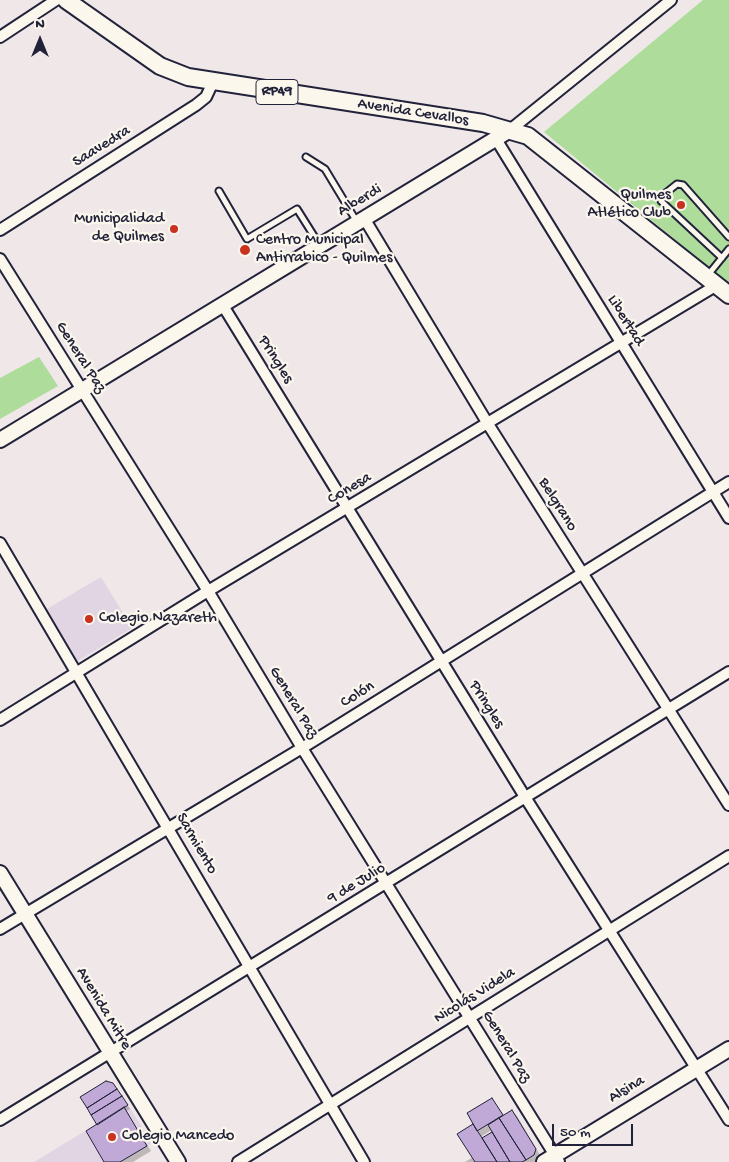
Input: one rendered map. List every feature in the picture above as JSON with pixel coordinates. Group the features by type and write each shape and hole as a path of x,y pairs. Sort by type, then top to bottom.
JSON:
{"main road":[{"name":"Avenida Cevallos","path":"66,0 160,66 181,75 213,82 483,124 510,130 535,140 717,286"}],"street":[{"path":"0,37 56,0"},
{"name":"Alberdi","path":"0,440 510,130 671,0"},
{"name":"Saavedra","path":"0,230 196,105 206,97 213,82"},
{"name":"Libertad","path":"496,139 729,518"},
{"name":"Belgrano","path":"361,220 729,805"},
{"name":"General Paz","path":"0,259 208,591 302,748 470,1016 553,1160"},
{"name":"Conesa","path":"0,720 208,591 717,286"},
{"name":"Pringles","path":"222,304 525,797 729,1120"},
{"name":"Colón","path":"0,929 302,748 729,482"},
{"name":"Sarmiento","path":"0,543 364,1162"},
{"name":"9 de Julio","path":"0,1120 387,884 729,672"},
{"name":"Nicolás Videla","path":"238,1162 729,856"},
{"name":"Avenida Mitre","path":"0,873 178,1162"},
{"name":"Alsina","path":"553,1160 729,1048"}],"lane":[{"path":"306,157 325,169 361,220"},
{"path":"722,258 661,201 662,196 677,184 683,184 729,237"},
{"path":"219,191 247,239 297,210 320,246"},
{"path":"717,286 722,258 729,249"}],"shaded area":[{"name":"Colegio Nazareth","path":"101,577 132,628 76,662 45,610"},
{"name":"Colegio Mancedo","path":"128,1105 152,1143 120,1162 34,1162"}],"green space":[{"name":"Quilmes Atlético Club","path":"703,0 729,0 729,284 544,132"},
{"path":"39,357 58,386 0,419 0,378"}],"building":[{"path":"106,1081 113,1083 117,1089 87,1108 80,1097"},
{"path":"117,1089 122,1096 91,1115 87,1108"},
{"path":"122,1096 128,1105 97,1125 91,1115"},
{"path":"492,1098 503,1115 477,1131 467,1113"},
{"path":"124,1107 147,1146 120,1162 104,1162 86,1131"},
{"path":"512,1110 536,1149 534,1155 526,1160 499,1118"},
{"path":"499,1118 526,1160 510,1162 488,1125"},
{"path":"473,1124 497,1162 475,1162 457,1134"},
{"path":"492,1132 510,1162 497,1162 482,1138"}],"place":[{"name":"Quilmes Atlético Club","path":"681,205"},
{"name":"Municipalidad de Quilmes","path":"174,229"},
{"name":"Centro Municipal Antirrabico - Quilmes","path":"245,250"},
{"name":"Colegio Nazareth","path":"89,619"},
{"name":"Colegio Mancedo","path":"112,1137"}]}
